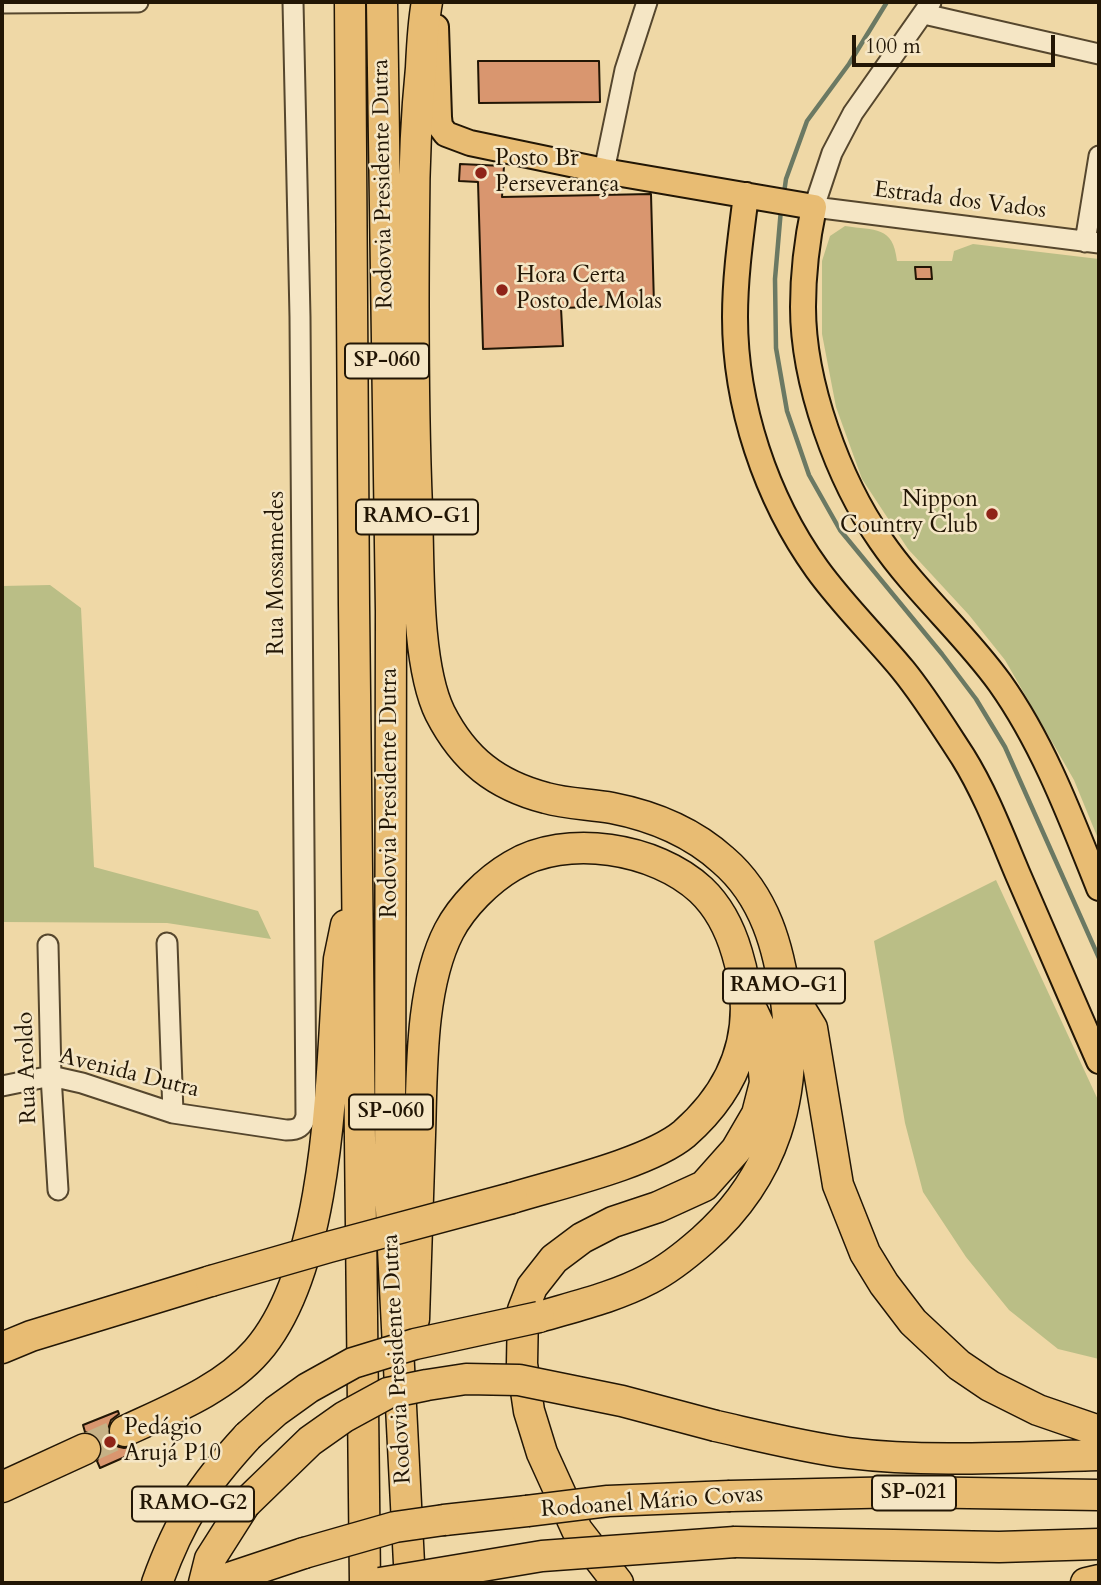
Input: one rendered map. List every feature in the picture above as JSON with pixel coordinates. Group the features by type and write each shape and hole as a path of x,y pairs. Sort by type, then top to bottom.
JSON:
{"highway":[{"path":"329,2 339,94 337,149 350,187"},
{"name":"Rodovia Presidente Dutra","path":"350,2 365,1583"},
{"name":"Rodovia Presidente Dutra","path":"382,2 391,611 390,1190 410,1583"},
{"name":"RAMO-G1","path":"248,1436 308,1388 353,1363 415,1344 539,1317 617,1293 652,1278 683,1258 736,1207 762,1166 778,1130 786,1093 789,1018 784,982 771,928 751,891 727,863 705,845 673,827 644,816 614,808 549,799 502,783 474,762 453,736 438,708 425,658 419,575 412,375 414,140 427,2"},
{"path":"2,1348 31,1336 211,1281 341,1243 512,1198 628,1162 683,1135 720,1092 734,1067 745,1037 748,1002 744,975 727,922 715,905 687,878 663,864 632,853 605,848 571,849 540,855 513,865 491,882 460,914 449,931 433,973 426,1015 405,1503"},
{"path":"125,1431 207,1390 232,1374 256,1353 274,1330 289,1300 307,1242 322,1166 339,959 359,863"},
{"path":"784,982 812,1028 838,1185 865,1253 884,1284 914,1322 959,1365 990,1386 1038,1410 1099,1431"},
{"path":"618,1583 577,1530 542,1453 530,1411 522,1364 523,1310 532,1287 554,1259 582,1238 613,1222 658,1208 704,1186 736,1150 757,1114 765,1083 760,1027 748,1002"},
{"path":"204,1583 210,1559 244,1504 310,1441 344,1417 388,1393 467,1379 519,1380 622,1401 772,1440 849,1453 963,1459 1099,1455"},
{"name":"RAMO-G2","path":"157,1583 182,1521 204,1486 248,1436"},
{"path":"2,1487 85,1449"},
{"name":"Rodoanel Mário Covas","path":"214,1583 395,1527 608,1500 904,1492 1099,1495"},
{"name":"Rodoanel Mário Covas","path":"380,1583 442,1577 542,1556 735,1542 999,1547 1099,1544"},
{"path":"1086,1583 1099,1580"}],"main road":[{"path":"435,2 439,117 440,126 446,134 470,143 604,171 804,206 806,249 803,309 810,367 821,415 845,480 881,541 958,629 1001,684 1020,714 1047,764 1099,888"},
{"path":"754,197 738,265 735,316 737,362 745,405 765,474 791,531 818,571 862,626 903,670 964,760 996,822 1099,1062"}],"street":[{"path":"3,2 138,2"},
{"name":"Rua Mossamedes","path":"286,1130 297,1130 306,1116 301,369 293,2"},
{"path":"604,171 625,70 647,2"},
{"path":"804,206 853,113 927,8 1099,54"},
{"path":"1092,242 1099,156"},
{"name":"Estrada dos Vados","path":"804,206 1092,242"},
{"path":"167,943 173,1113"},
{"name":"Rua Aroldo","path":"48,945 51,1076 58,1189"},
{"name":"Avenida Dutra","path":"2,1086 51,1076 82,1083 173,1113 286,1130"}],"green space":[{"name":"Nippon Country Club","path":"845,226 874,230 887,235 895,249 897,261 952,261 954,251 973,244 1099,259 1099,841 1074,780 1005,660 969,615 908,549 862,479 836,407 822,334 822,261 830,236"},
{"path":"50,585 81,608 94,867 258,911 271,939 167,923 2,922 2,586"},
{"path":"996,880 1099,1102 1099,1359 1058,1349 1009,1310 966,1257 923,1192 905,1123 874,941"}],"building":[{"path":"478,61 599,61 600,102 479,103"},
{"path":"460,164 504,166 502,197 651,194 654,305 561,308 563,346 483,349 478,182 459,181"},
{"path":"915,267 931,267 932,279 916,279"},
{"path":"118,1411 119,1414 111,1420 108,1429 109,1438 115,1446 132,1447 134,1453 100,1468 97,1461 102,1451 101,1442 95,1434 85,1432 83,1425"}],"waterway":[{"path":"784,193 786,179 807,121 849,64 887,2"},
{"path":"781,209 775,279 776,348 787,411 809,475 840,530 942,654 976,699 1005,747 1099,958"}],"tunnel":[{"path":"85,1449 125,1431"}],"place":[{"name":"Posto Br Perseverança","path":"481,173"},
{"name":"Hora Certa Posto de Molas","path":"502,290"},
{"name":"Nippon Country Club","path":"992,514"},
{"name":"Pedágio Arujá P10","path":"110,1442"}]}
